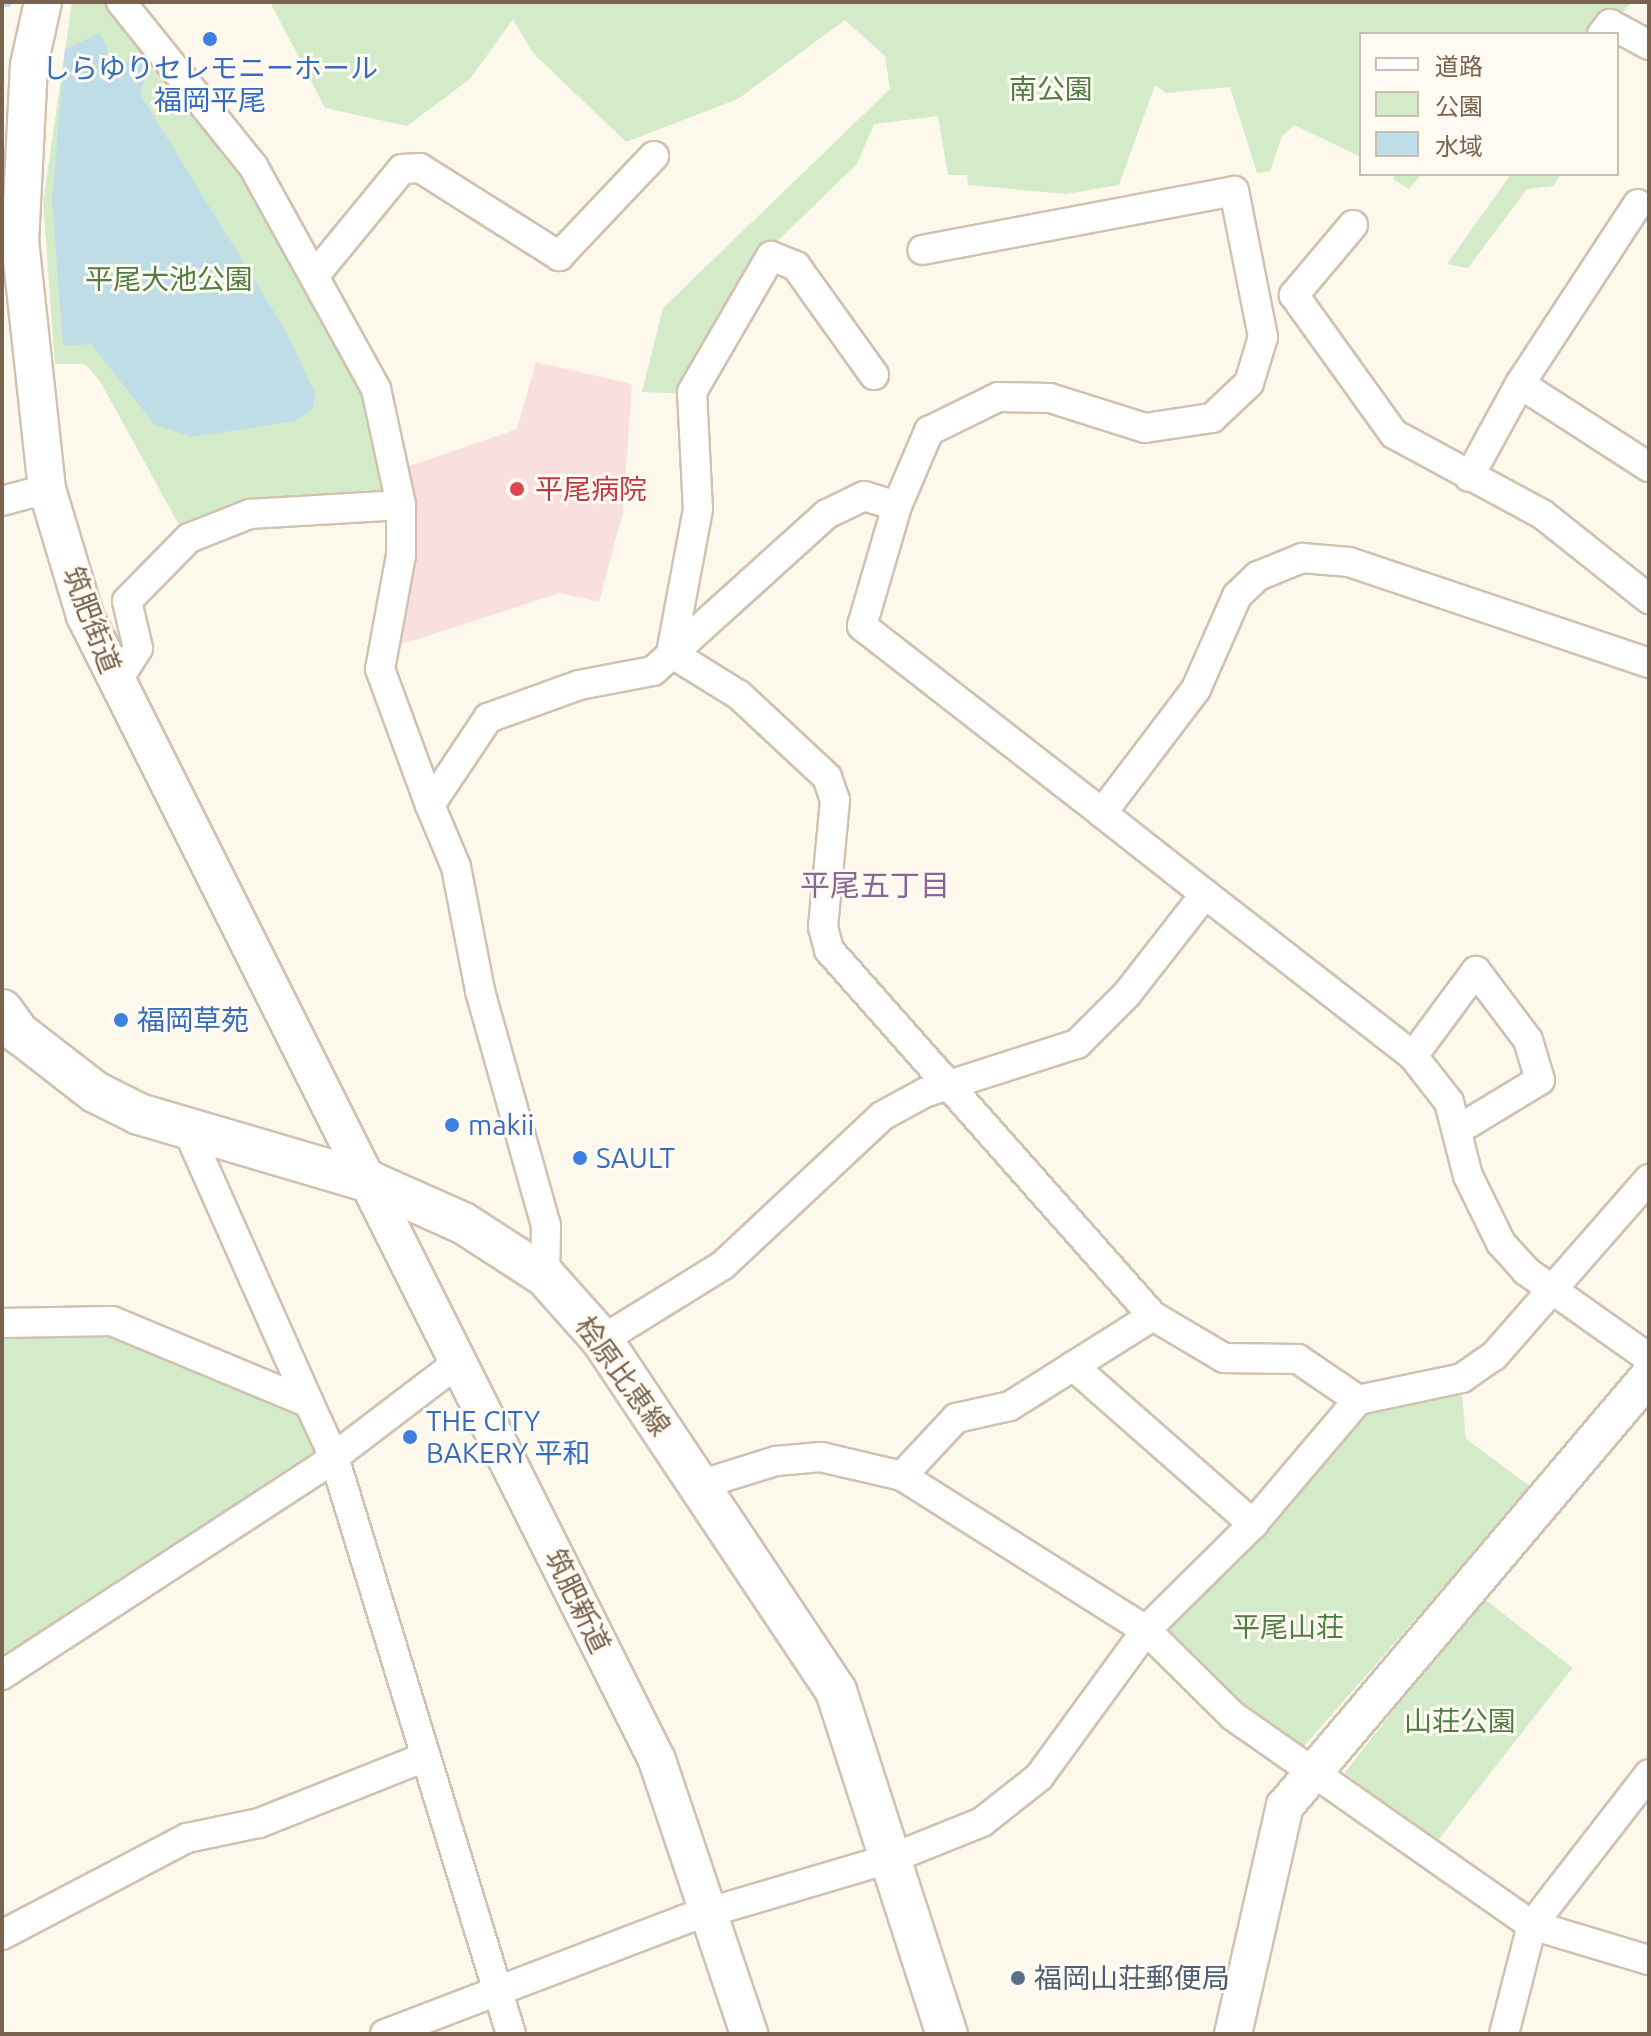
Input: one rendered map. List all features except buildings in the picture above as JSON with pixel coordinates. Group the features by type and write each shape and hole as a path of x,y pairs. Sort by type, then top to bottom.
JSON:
{"main road":[{"name":"桧原比恵線","path":"8,1028 95,1092 188,1131 373,1183 463,1223 545,1276 602,1340 836,1691 895,1857 947,2034"}],"street":[{"name":"筑肥街道","path":"43,2 29,65 11,239 47,489 85,616 116,683 373,1183"},
{"path":"121,2 228,129 315,275 376,389 401,505 401,555 380,669 456,867 480,991 546,1226 545,1276"},
{"path":"1604,32 1610,24 1649,45"},
{"path":"315,275 402,169 420,168 559,256 654,156"},
{"path":"923,250 1234,191 1263,337 1249,383 1212,418 1145,428 1050,398 998,397 929,431 897,506 862,626 1413,1056 1449,1102 1459,1129 1468,1176 1501,1243 1552,1291 1649,1358"},
{"path":"1469,477 1520,384 1638,204"},
{"path":"1353,225 1294,295 1394,434 1542,514 1649,599"},
{"path":"671,653 698,509 692,392 771,256 796,266 874,375"},
{"path":"1520,384 1649,467"},
{"path":"2,501 47,489"},
{"path":"430,805 488,718 579,685 653,671 827,514 864,496 897,506"},
{"path":"116,683 138,648 127,601 189,538 250,514 401,505"},
{"path":"1102,813 1196,689 1237,596 1258,576 1302,558 1349,562 1649,663"},
{"path":"671,653 739,695 827,777 835,800 823,927 829,950 1153,1316 1224,1358 1298,1359 1358,1400"},
{"path":"602,1340 723,1265 882,1116 946,1085 1077,1044 1127,994 1205,894"},
{"path":"1413,1056 1476,971 1528,1040 1540,1080 1459,1129"},
{"path":"188,1131 334,1457 511,2034"},
{"path":"385,2034 713,1911 895,1857 982,1822 1030,1785 1146,1630 1253,1524 1358,1400 1462,1378 1494,1356 1649,1179"},
{"name":"筑肥新道","path":"373,1183 455,1365 657,1760 713,1911 749,2034"},
{"path":"902,1476 956,1418 1010,1406 1153,1316"},
{"path":"2,1323 112,1321 309,1403"},
{"path":"2,1675 334,1457 455,1365"},
{"path":"1073,1366 1253,1524"},
{"path":"1233,2034 1285,1806 1649,1376"},
{"path":"699,1485 776,1461 821,1457 902,1476 1146,1630 1233,1716 1532,1925 1649,1960"},
{"path":"2,1935 187,1838 259,1823 425,1757"},
{"path":"1504,2034 1532,1925 1649,1774"}],"shaded area":[{"name":"平尾病院","path":"536,362 632,384 623,512 599,602 560,593 393,647 412,557 409,466 517,429"}],"green space":[{"name":"平尾大池公園","path":"72,2 106,2 226,140 329,317 378,431 391,496 251,500 179,525 100,381 85,364 55,364 43,203"},
{"name":"南公園","path":"270,2 1632,2 1605,32 1359,32 1359,156 1294,125 1282,136 1270,171 1257,173 1230,87 1166,93 1155,85 1119,185 1066,194 968,185 967,175 948,175 938,116 874,124 857,164 767,251 690,394 642,392 663,308 890,89 885,56 845,20 738,99 626,142 533,53 513,19 470,79 407,126 325,108"},
{"path":"1395,176 1420,176 1409,189 1393,179"},
{"path":"1510,176 1560,176 1553,186 1527,189 1468,268 1447,264"},
{"path":"110,1333 305,1416 317,1455 2,1663 2,1334"},
{"name":"平尾山荘","path":"1462,1395 1466,1439 1531,1487 1299,1752 1243,1721 1159,1635 1362,1413"},
{"name":"山荘公園","path":"1482,1597 1573,1668 1435,1844 1345,1773"}],"water":[{"path":"100,33 116,69 141,53 149,65 140,94 284,328 316,395 312,410 295,421 193,437 155,425 91,344 63,346 52,200 65,49"}],"waterway":[{"path":"2,3 7,3"}],"place":[{"name":"しらゆりセレモニーホール 福岡平尾","path":"210,39"},
{"name":"平尾病院","path":"517,489"},
{"name":"福岡草苑","path":"121,1020"},
{"name":"makii","path":"452,1125"},
{"name":"SAULT","path":"580,1158"},
{"name":"THE CITY BAKERY 平和","path":"410,1437"},
{"name":"福岡山荘郵便局","path":"1018,1978"}],"district":[{"name":"平尾五丁目","path":"875,885"}]}
